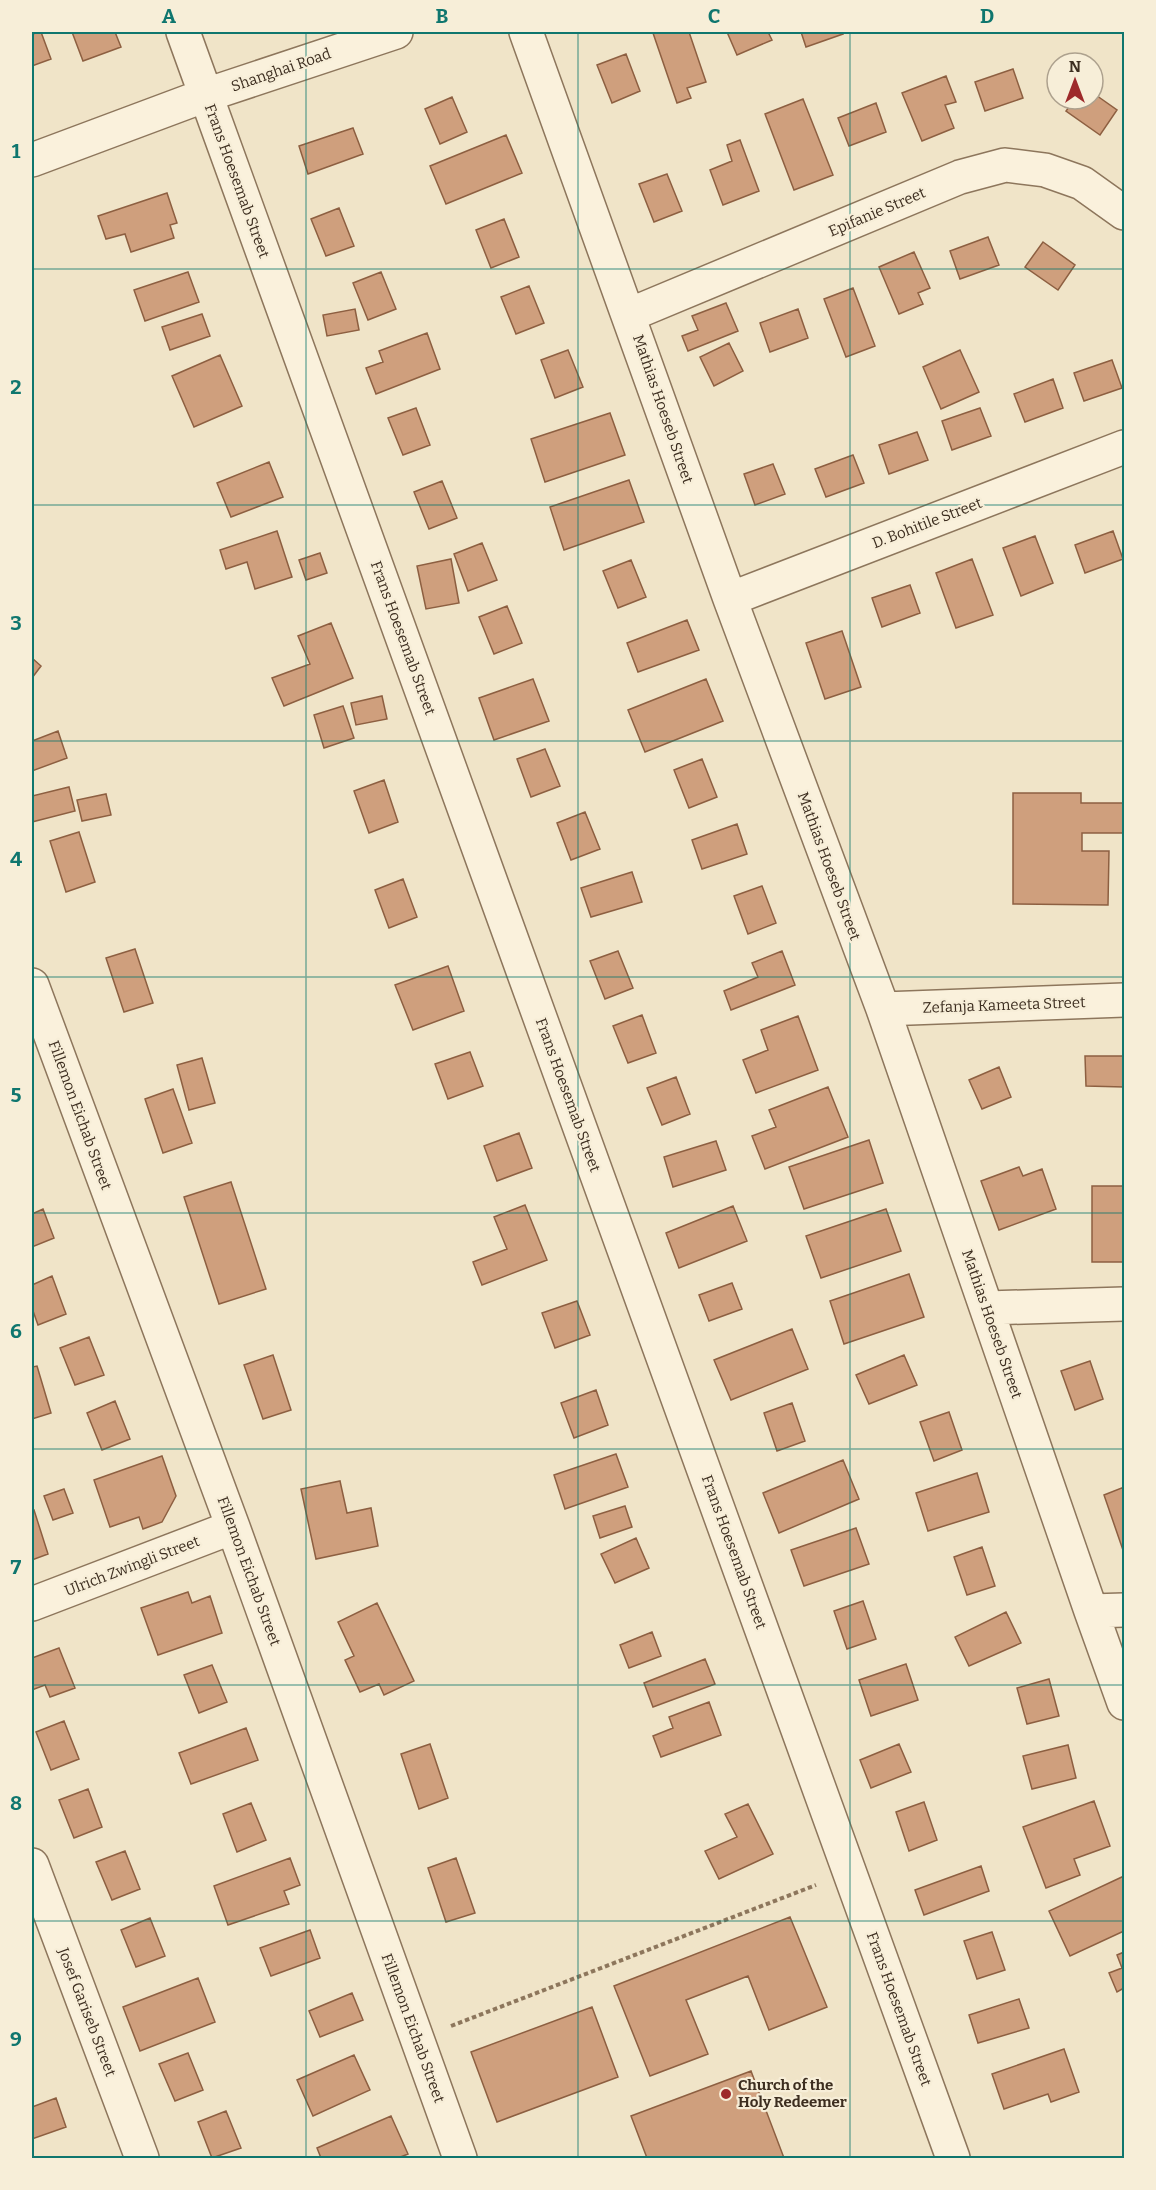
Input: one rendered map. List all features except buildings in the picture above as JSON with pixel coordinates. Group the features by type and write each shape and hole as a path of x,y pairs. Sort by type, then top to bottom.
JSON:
{"street":[{"name":"Frans Hoesemab Street","path":"183,32 953,2158"},
{"name":"Shanghai Road","path":"32,159 206,95 396,32"},
{"name":"Mathias Hoeseb Street","path":"526,32 730,599 883,1009 1091,1611 1125,1703"},
{"name":"Epifanie Street","path":"629,315 960,177 1005,165 1045,170 1082,183 1125,213"},
{"name":"D. Bohitile Street","path":"730,599 1125,447"},
{"name":"Fillemon Eichab Street","path":"32,985 233,1527 460,2158"},
{"name":"Zefanja Kameeta Street","path":"883,1009 1125,1000"},
{"path":"987,1308 1125,1304"},
{"name":"Ulrich Zwingli Street","path":"32,1604 233,1527"},
{"path":"1091,1611 1125,1610"},
{"name":"Josef Gariseb Street","path":"32,1864 142,2158"}],"path":[{"path":"416,2039 850,1872"}],"place":[{"name":"Church of the Holy Redeemer","path":"726,2094"}]}
